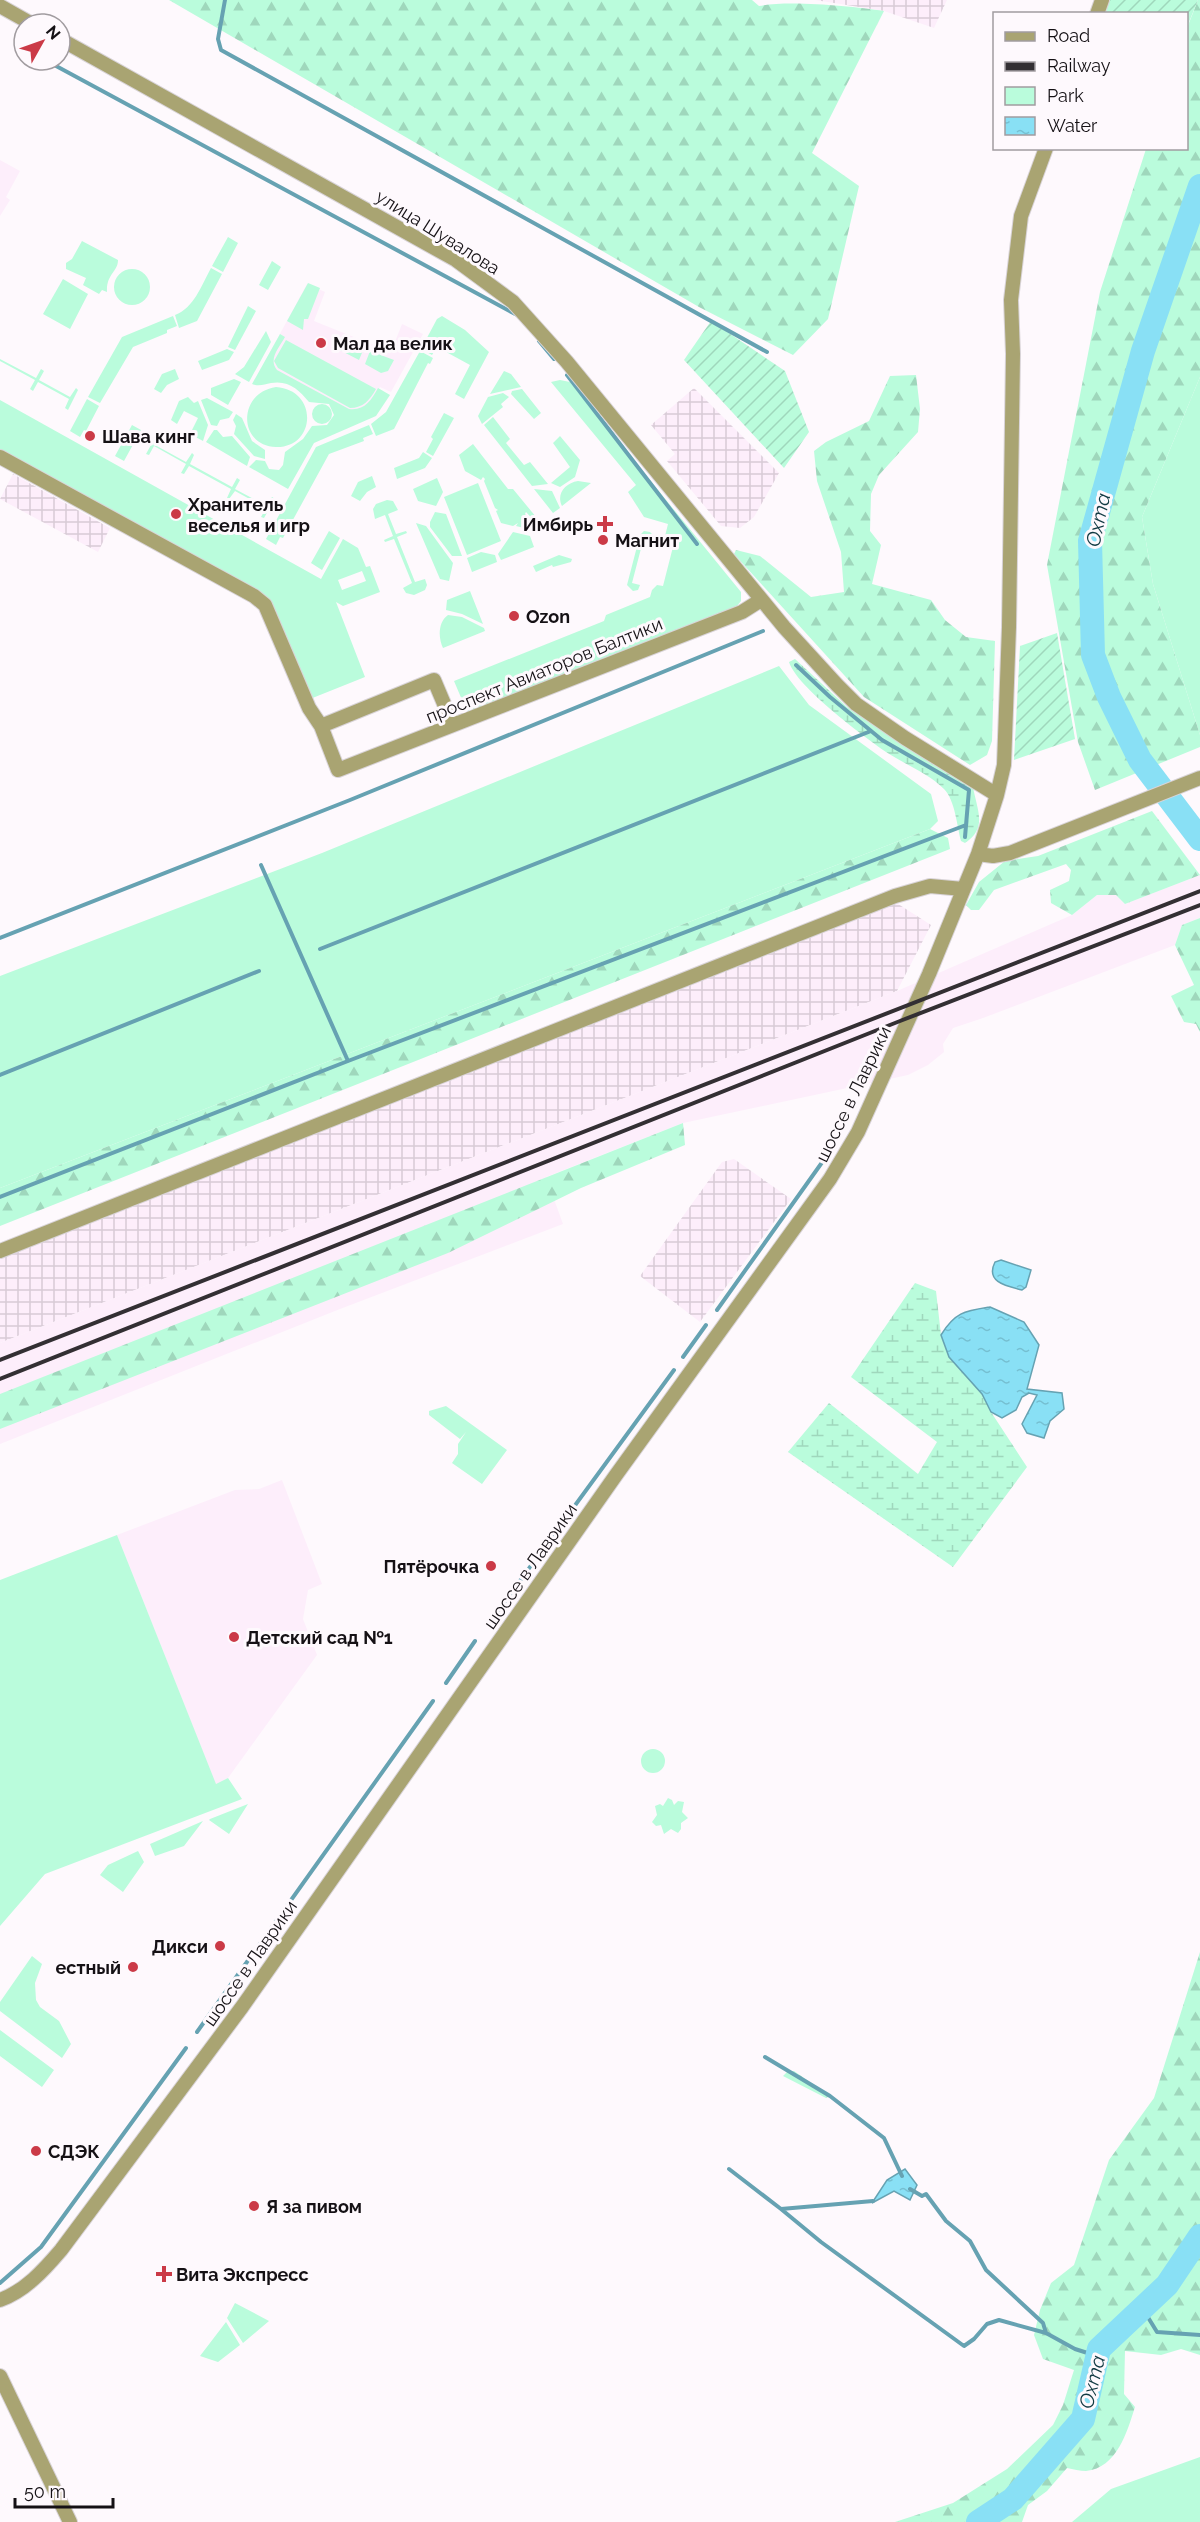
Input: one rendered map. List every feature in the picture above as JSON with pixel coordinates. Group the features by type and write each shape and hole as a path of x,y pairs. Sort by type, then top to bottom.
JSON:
{"street":[{"name":"улица Шувалова","path":"72,46 322,184 456,260 489,282 519,308 560,354 789,634 856,704 905,738 997,795"},
{"name":"шоссе в Лаврики","path":"0,2300 21,2289 35,2278 61,2250 204,2061 616,1475 830,1179 858,1132 929,974 978,854 1004,765 1009,627 1011,300 1021,216 1045,150"},
{"path":"0,457 254,596 265,605 309,708 321,726 434,680 453,725"},
{"name":"проспект Авиаторов Балтики","path":"321,726 338,770 742,612 761,600"},
{"path":"978,854 993,856 1010,853 1200,778"},
{"path":"0,1251 895,897 930,886 963,889"},
{"path":"0,2376 70,2522"}],"shaded area":[{"path":"815,0 947,0 934,28 884,11"},
{"path":"0,160 20,171 6,197 10,200 0,216"},
{"name":"Мал да велик","path":"307,284 325,292 314,321 391,352 402,324 423,334 391,392 380,387 371,404 351,412 263,365"},
{"path":"694,388 779,473 754,517 740,528 721,526 667,461 675,454 651,425"},
{"path":"13,474 110,528 98,552 0,499"},
{"path":"1200,875 1200,918 1182,925 1175,945 953,1028 943,1044 944,1052 928,1065 908,1075 683,1123 546,1177 563,1224 340,1309 0,1444 0,1343 897,991 1072,915 1097,895 1116,895 1125,904"},
{"path":"895,902 931,925 897,991 0,1343 0,1259"},
{"path":"734,1159 791,1199 700,1322 640,1276 722,1162"},
{"name":"Детский сад №1","path":"282,1480 322,1584 308,1590 303,1619 317,1655 228,1778 216,1785 117,1535 235,1490 259,1489"}],"green space":[{"path":"169,0 752,0 759,6 803,4 884,11 812,153 859,186 828,319 793,355 699,307"},
{"path":"1110,0 1198,0 1188,25 1188,12 1105,12"},
{"path":"1198,0 1200,0 1200,377 1142,517 1153,584 1200,735 1200,747 1095,790 1078,742 1047,565 1100,292 1146,150 1188,150 1188,25"},
{"path":"228,237 238,243 223,272 212,266"},
{"path":"82,241 118,260 108,281 107,292 102,290 99,294 83,285 86,278 66,269 66,263 72,259"},
{"path":"272,261 281,267 268,290 259,285"},
{"path":"211,268 222,274 197,321 179,328 175,315 182,312 192,302"},
{"path":"132,269 145,274 150,287 145,300 132,305 119,300 114,287 119,274"},
{"path":"63,279 88,294 70,329 43,314"},
{"path":"308,283 320,288 308,319 304,319 303,330 287,321"},
{"path":"248,306 256,311 235,350 228,347"},
{"path":"173,316 177,326 167,330 167,333 133,347 100,403 88,397 122,337"},
{"path":"442,316 465,330 489,352 464,399 455,394 470,365 437,347 432,355 421,349 437,319"},
{"path":"711,321 785,371 809,432 784,468 684,360"},
{"path":"266,331 271,342 249,382 235,374 244,367"},
{"path":"280,334 285,337 274,358 277,370 349,409 363,407 378,388 390,395 376,416 314,443 288,489 249,467 256,460 265,461 269,469 279,470 283,465 285,452 303,439 312,426 327,425 334,415 329,404 309,402 297,390 283,383 252,384"},
{"path":"335,337 364,348 359,360 332,346"},
{"path":"286,340 376,389 366,403 350,408 278,368 274,361"},
{"path":"227,349 234,352 229,360 202,370 198,361"},
{"path":"370,351 394,360 388,371 381,373 365,364"},
{"path":"420,351 433,358 430,364 428,363 394,429 376,436 371,424 386,412"},
{"path":"0,359 36,378 41,369 44,371 39,380 70,397 76,388 78,390 68,410 65,408 69,399 38,382 33,391 30,389 35,380"},
{"path":"175,369 179,379 167,385 161,393 154,389 162,374"},
{"path":"504,371 511,374 521,387 490,394"},
{"path":"916,375 920,409 918,432 879,475 871,494 870,531 881,545 872,584 931,600 945,620 966,637 995,641 992,741 987,755 970,765 864,697 734,554 736,550 760,556 811,597 844,592 841,552 817,481 814,451 826,442 869,421 890,376"},
{"path":"1200,377 1200,735 1153,584 1142,517"},
{"path":"234,379 241,382 228,405 211,395 211,388"},
{"path":"560,380 570,382 741,592 741,601 737,606 468,714 454,681 604,621 606,615 650,597 657,585 663,586 675,539 665,536 668,524 644,517 628,492 636,485 551,382"},
{"path":"276,387 290,390 300,398 307,418 305,429 299,438 289,445 276,447 263,444 254,438 247,419 254,399 263,391"},
{"path":"522,389 541,413 534,419 511,394 512,391"},
{"path":"503,393 509,397 501,404 503,407 482,424 478,416 488,397"},
{"path":"188,397 194,403 198,401 208,425 203,441 190,434 198,418 184,411 177,424 171,420 179,401"},
{"path":"207,398 233,412 229,418 220,420 217,426 211,425 201,400"},
{"path":"87,399 99,406 86,431 84,430 80,437 70,431"},
{"path":"0,400 321,579 343,539 358,548 366,567 370,566 380,592 343,606 336,602 365,677 310,699 266,598 0,450","holes":["362,571 366,581 342,590 338,580"]},
{"path":"322,404 329,407 332,414 329,421 322,424 315,421 312,414 315,407"},
{"path":"444,413 454,418 433,456 426,452"},
{"path":"236,414 242,418 252,441 265,450 265,459 254,456 234,434 236,426 233,420"},
{"path":"493,417 510,439 506,443 524,465 530,462 548,484 532,486 484,425"},
{"path":"132,425 141,430 124,461 115,456"},
{"path":"369,425 373,434 363,438 364,441 329,454 283,538 280,537 276,545 266,539 316,447"},
{"path":"214,430 217,430 223,437 232,436 250,457 247,466 206,442"},
{"path":"157,434 160,435 155,445 186,462 192,453 194,455 190,464 232,487 237,478 240,480 235,489 267,506 272,497 275,499 264,518 261,517 266,508 235,491 229,499 227,498 231,489 189,466 184,474 181,473 186,464 154,446 149,455 146,454"},
{"path":"560,436 580,460 575,477 560,487 551,483 570,467 553,443"},
{"path":"473,444 508,489 513,489 541,523 538,525 526,512 525,514 536,527 532,530 516,526 518,523 513,526 501,523 485,479 483,477 481,480 465,471 459,455"},
{"path":"423,452 432,458 425,468 397,479 394,468 419,458"},
{"path":"372,476 376,487 367,492 360,501 351,496 358,482"},
{"path":"437,478 443,492 436,506 418,501 413,489"},
{"path":"578,481 591,483 562,506 561,493 569,484"},
{"path":"478,483 501,541 467,555 444,497"},
{"path":"534,489 552,491 560,508 553,513"},
{"path":"387,500 393,501 398,510 388,514 396,534 406,531 407,533 397,537 415,582 425,579 427,585 425,590 414,595 406,593 403,588 412,583 394,539 385,542 384,540 393,536 385,515 375,519 373,509 376,504"},
{"path":"435,512 446,514 462,556 452,556 430,527"},
{"path":"416,523 426,526 453,563 449,581 440,579"},
{"path":"329,531 340,538 322,570 311,563"},
{"path":"644,531 653,535 652,538 644,537 632,583 640,585 638,590 633,591 627,585 640,535"},
{"path":"513,532 530,536 534,547 501,560 498,554"},
{"path":"481,552 495,555 497,562 472,572 467,558"},
{"path":"559,555 572,559 571,562 553,567 552,565 536,572 533,566"},
{"path":"470,591 483,624 462,614 446,610 447,600"},
{"path":"448,615 462,617 484,628 485,631 443,648 440,630 442,622"},
{"path":"1057,633 1075,739 1014,760 1020,646"},
{"path":"795,659 847,707 973,787 979,825 972,837 965,843 961,841 953,806 944,789 923,773 886,752 831,710 794,672 789,662"},
{"path":"779,666 809,705 931,794 938,821 930,829 0,1188 0,976 322,853"},
{"path":"1152,811 1200,875 1125,904 1116,895 1097,895 1072,915 1051,903 1050,890 1069,881 1071,870 1066,864 994,890 979,910 971,910 966,905 979,882 1005,861 1038,856"},
{"path":"930,829 948,838 950,849 0,1226 0,1188"},
{"path":"1200,918 1200,1032 1196,1024 1184,1022 1171,996 1194,985 1175,945 1182,925"},
{"path":"683,1123 685,1145 581,1188 448,1253 0,1429 0,1394"},
{"path":"915,1283 936,1291 941,1335 949,1356 982,1394 1027,1467 953,1567 788,1452 829,1403 918,1474 937,1442 851,1377"},
{"path":"446,1406 507,1450 482,1484 452,1463 458,1454 458,1444 466,1432 460,1439 429,1415 429,1411"},
{"path":"117,1535 216,1784 228,1778 242,1799 45,1874 0,1926 0,1580"},
{"path":"653,1749 662,1752 665,1761 662,1770 653,1773 644,1770 641,1761 644,1752"},
{"path":"668,1798 674,1805 678,1801 684,1802 682,1812 688,1818 681,1823 678,1833 671,1829 664,1834 661,1825 656,1826 652,1822 657,1815 655,1806 660,1804 663,1806"},
{"path":"248,1804 229,1834 209,1820 210,1819"},
{"path":"203,1821 184,1846 155,1856 150,1844"},
{"path":"138,1851 144,1862 123,1892 100,1875 108,1865"},
{"path":"1200,1952 1200,2355 1181,2349 1161,2355 1125,2351 1124,2394 1135,2407 1119,2447 1106,2463 1097,2468 1086,2471 1067,2468 1047,2491 1028,2505 1022,2522 895,2522 953,2503 1007,2469 1053,2425 1063,2405 1074,2370 1043,2359 1034,2335 1040,2310 1051,2283 1074,2265 1109,2160 1154,2098"},
{"path":"32,1956 42,1964 35,1983 36,2000 40,2007 59,2021 71,2044 62,2058 0,2011 0,2002"},
{"path":"0,2030 54,2070 42,2087 0,2056"},
{"path":"788,2071 794,2071 830,2096 826,2098 783,2076"},
{"path":"235,2303 269,2321 243,2343 227,2318"},
{"path":"226,2322 240,2345 218,2362 200,2356"},
{"path":"1200,2457 1200,2522 1072,2522 1111,2489"}],"water":[{"path":"1001,1260 1031,1270 1026,1287 1022,1290 1004,1285 995,1279 993,1269 995,1262"},
{"path":"990,1307 1024,1322 1039,1345 1027,1389 1062,1393 1064,1409 1050,1421 1044,1438 1027,1433 1022,1424 1037,1395 1029,1393 1022,1397 1016,1410 1002,1418 991,1412 982,1394 949,1357 941,1335 946,1327 961,1314"},
{"path":"905,2169 917,2185 910,2200 894,2191 872,2203 887,2180"}],"waterway":[{"path":"225,0 218,39 221,50 767,352"},
{"path":"67,72 517,315"},
{"name":"Охта","path":"1200,186 1143,351 1090,541 1093,655 1109,697 1140,760 1200,839"},
{"path":"539,341 554,359"},
{"path":"567,375 697,544"},
{"path":"0,938 350,800 763,631"},
{"path":"796,665 882,740 969,790 965,837"},
{"path":"320,949 871,731"},
{"path":"0,1197 348,1061 966,825"},
{"path":"261,865 348,1061"},
{"path":"0,1075 259,971"},
{"path":"717,1310 833,1147"},
{"path":"683,1357 706,1325"},
{"path":"489,1623 674,1370"},
{"path":"446,1683 475,1641"},
{"path":"197,2032 433,1701"},
{"path":"0,2283 41,2247 186,2048"},
{"path":"765,2057 830,2096 884,2138 902,2176"},
{"path":"729,2169 781,2209 873,2201"},
{"path":"910,2189 922,2196 926,2194 946,2221 970,2241 986,2270 1043,2323 1046,2333"},
{"path":"781,2209 821,2242 964,2346 974,2339 987,2324 999,2320 1046,2333 1075,2349 1097,2356"},
{"name":"Охта","path":"978,2522 1013,2499 1083,2419 1099,2349 1167,2285 1200,2236"},
{"path":"1153,2298 1146,2314 1157,2332 1200,2335"}],"railway":[{"path":"0,1360 1200,891"},
{"path":"0,1379 900,1021 1200,905"}],"place":[{"name":"Мал да велик","path":"321,343"},
{"name":"Шава кинг","path":"90,436"},
{"name":"Хранитель веселья и игр","path":"176,514"},
{"name":"Имбирь","path":"605,524"},
{"name":"Магнит","path":"603,540"},
{"name":"Ozon","path":"514,616"},
{"name":"Пятёрочка","path":"491,1566"},
{"name":"Детский сад №1","path":"234,1637"},
{"name":"Дикси","path":"220,1946"},
{"name":"естный","path":"133,1967"},
{"name":"СДЭК","path":"36,2151"},
{"name":"Я за пивом","path":"254,2206"},
{"name":"Вита Экспресс","path":"164,2274"}]}
